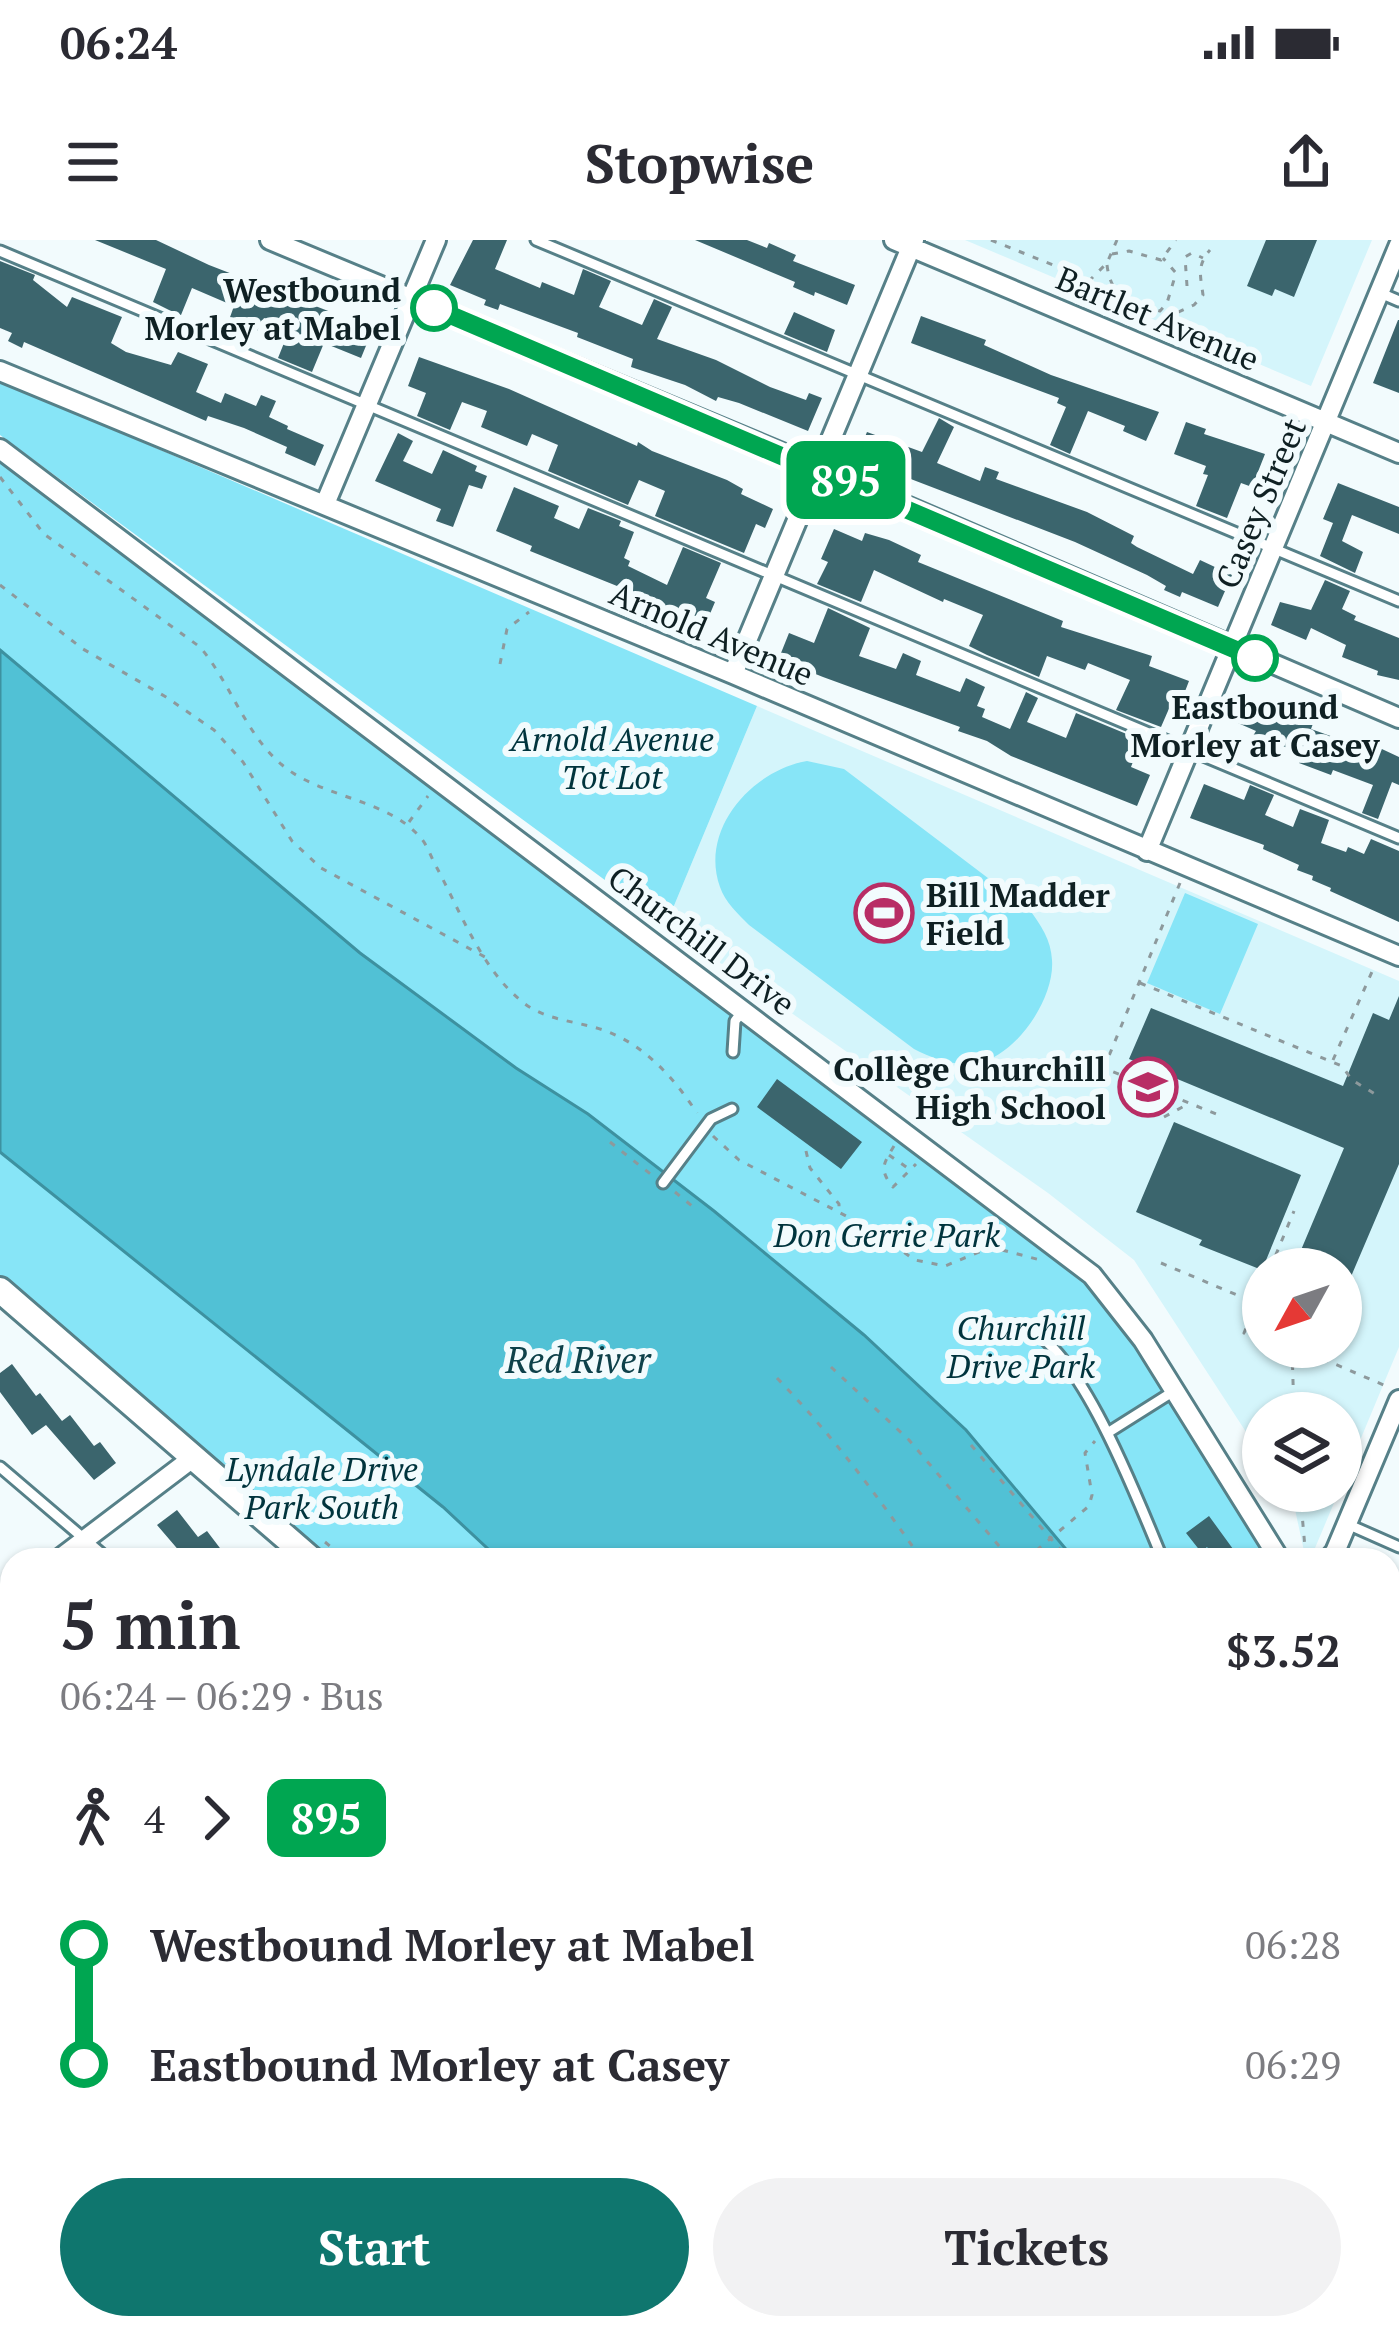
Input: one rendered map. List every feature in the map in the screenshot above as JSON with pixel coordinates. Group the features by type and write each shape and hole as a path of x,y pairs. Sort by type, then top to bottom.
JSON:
{"street":[{"path":"270,240 818,468 1399,718"},
{"path":"325,504 436,240"},
{"path":"733,674 856,377 906,242"},
{"name":"Bartlet Avenue","path":"906,242 1399,452"},
{"name":"Casey Street","path":"1148,851 1399,245"},
{"name":"Arnold Avenue","path":"0,371 733,674 1148,851 1393,963"},
{"name":"Churchill Drive","path":"0,449 1093,1275 1143,1340 1272,1548"},
{"path":"0,1290 298,1548"},
{"path":"1334,1548 1399,1396"},
{"path":"74,1548 194,1457"}],"lane":[{"path":"536,240 1399,601"},
{"path":"0,251 1399,838"},
{"path":"1378,292 1399,301"},
{"path":"733,1052 735,1022 744,1009"},
{"path":"663,1183 705,1126 732,1109"},
{"path":"988,1332 1010,1324 1038,1334 1069,1369 1109,1432 1157,1548"},
{"path":"1109,1432 1174,1391"},
{"path":"0,1468 95,1548"},
{"path":"1347,1524 1399,1547"}],"path":[{"path":"991,240 1090,280"},
{"path":"1090,280 1107,263 1117,240"},
{"path":"1163,258 1176,240"},
{"path":"1192,242 1192,253"},
{"path":"1198,286 1202,258 1210,250"},
{"path":"1107,263 1113,291 1124,300 1160,311 1167,303 1176,273 1163,258 1145,258 1129,251 1111,255"},
{"path":"1187,286 1184,256 1192,253 1202,258"},
{"path":"1090,280 1092,291"},
{"path":"1172,325 1176,313 1203,295 1198,286 1173,287"},
{"path":"1167,303 1176,313"},
{"path":"0,477 44,534 200,647 259,742 287,770 408,825 424,841 486,958 517,998 537,1013 606,1030 638,1047 739,1160 840,1212 915,1260 945,1265 991,1247 1053,1264"},
{"path":"0,585 83,649 214,730 243,762 292,842 321,868 486,958"},
{"path":"500,664 507,629 527,616 536,592"},
{"path":"408,825 416,808 441,781"},
{"path":"1180,883 1104,1068 1216,1114"},
{"path":"1332,1062 1374,965 1393,963"},
{"path":"1140,983 1332,1062 1375,1094"},
{"path":"1164,1117 1189,1103"},
{"path":"904,1130 883,1163 883,1175 893,1187 930,1150"},
{"path":"806,1151 810,1168 840,1212"},
{"path":"889,1154 910,1170"},
{"path":"1279,1248 1294,1211"},
{"path":"1161,1263 1242,1298"},
{"path":"831,1367 909,1440 1001,1548"},
{"path":"1336,1368 1399,1396"},
{"path":"777,1378 866,1479 914,1548"},
{"path":"1041,1548 1089,1505 1092,1495 1085,1453 1109,1432"},
{"path":"971,1445 1061,1548"},
{"path":"1302,1512 1305,1548"}],"shaded area":[{"path":"965,240 1372,240 1311,386"},
{"name":"Collège Churchill High School","path":"757,706 1399,981 1399,1347 1362,1436 1362,1392 1242,1392 1242,1426 1134,1260 1048,1193 666,925"},
{"path":"1296,1512 1330,1512 1315,1548 1303,1548"}],"green space":[{"name":"Arnold Avenue Tot Lot","path":"0,381 757,706 666,925 0,435"},
{"name":"Churchill Drive Park","path":"0,449 1092,1275 1242,1502 1242,1512 1248,1512 1272,1548 1065,1548 966,1430 864,1335 588,1114 516,1068 360,953 0,650"},
{"name":"Bill Madder Field","path":"807,761 844,769 1029,909 1038,921 1052,960 1047,991 1031,1023 1006,1049 970,1064 914,1049 749,925 728,903 715,865 724,824 735,806 768,776"},
{"path":"1185,893 1258,924 1220,1014 1147,983"},
{"name":"Lyndale Drive Park South","path":"0,1152 443,1507 487,1548 302,1548 0,1290"}],"water":[{"name":"Red River","path":"0,650 360,953 516,1068 588,1114 864,1335 966,1430 1065,1548 487,1548 443,1507 0,1152"}],"building":[{"path":"95,240 156,240 336,314 333,320 370,336 361,358 324,343 312,372 278,358 290,328 264,318 257,331 229,320 234,306 192,288 181,315 169,310 153,302 166,269"},
{"path":"473,240 507,240 495,269 540,288 542,282 574,295 583,269 611,281 599,307 642,325 654,299 672,307 657,339 806,400 809,393 822,398 808,431 631,367 633,359 577,337 578,333 500,304 498,310 484,305 486,300 450,285"},
{"path":"695,240 747,240 767,248 769,243 796,255 793,261 855,285 847,305 815,292 814,296 793,287 795,282"},
{"path":"1266,240 1317,240 1294,297 1275,289 1272,296 1247,286"},
{"path":"0,261 35,275 33,280 67,307 72,297 122,317 111,343 126,352 171,365 178,352 208,364 196,392 221,403 225,393 256,406 261,395 276,401 269,417 324,445 315,466 244,428 208,416 206,421 24,342 22,348 8,341 12,333 0,328"},
{"path":"794,312 835,330 827,352 784,334"},
{"path":"921,316 986,340 984,345 1051,375 1159,412 1146,441 1123,431 1125,426 1088,411 1070,454 1050,445 1066,407 1057,403 1059,398 911,343"},
{"path":"1399,320 1399,393 1373,383"},
{"path":"419,357 509,389 727,480 743,489 741,494 773,509 765,528 756,524 744,553 655,516 665,491 639,480 628,505 548,471 558,445 532,434 527,446 481,427 487,411 462,402 450,430 417,416 426,393 408,386"},
{"path":"939,418 954,427 937,463 980,481 985,467 999,472 996,479 1087,512 1134,536 1131,543 1137,547 1193,574 1200,560 1232,575 1218,607 1164,590 1166,586 1147,575 1075,542 856,458 867,432 922,452"},
{"path":"1186,422 1206,429 1204,434 1265,454 1252,487 1241,483 1227,518 1196,506 1208,475 1203,474 1206,466 1174,454"},
{"path":"398,433 413,441 403,461 432,474 443,450 487,476 482,489 469,485 453,527 436,521 441,509 375,481"},
{"path":"1338,483 1399,507 1399,534 1352,515 1342,541 1363,552 1355,573 1320,556 1333,523 1323,519"},
{"path":"514,487 559,506 554,518 579,529 588,508 621,521 619,526 634,532 624,558 630,561 628,566 667,585 683,547 721,563 706,598 715,602 704,628 640,604 641,600 622,588 530,551 532,546 496,531"},
{"path":"834,529 862,541 865,533 889,540 921,555 918,562 1063,621 1061,627 1152,656 1149,666 1189,681 1179,707 1171,704 1161,727 1116,710 1130,680 1088,663 1085,670 1047,656 1039,677 987,655 969,646 983,615 874,570 861,602 817,584 828,562 821,559"},
{"path":"1325,580 1350,591 1342,609 1356,616 1354,620 1399,638 1399,680 1342,657 1346,645 1311,628 1306,640 1271,625 1280,602 1311,610"},
{"path":"828,608 870,628 859,656 896,669 903,653 921,661 916,675 960,692 966,678 985,687 977,706 985,709 982,717 1010,729 1026,692 1038,698 1027,722 1066,738 1076,713 1141,740 1131,767 1150,775 1137,806 1011,756 958,731 960,727 803,669 805,663 781,653 789,633 814,643"},
{"path":"1241,693 1314,721 1311,729 1367,749 1369,743 1399,757 1399,785 1392,782 1378,819 1362,813 1373,785 1299,763 1303,753 1253,736 1256,731 1231,720"},
{"path":"1204,784 1244,800 1250,785 1274,795 1265,815 1293,827 1300,809 1329,820 1321,843 1346,852 1348,847 1364,854 1371,839 1399,851 1399,922 1330,891 1297,870 1299,865 1263,849 1264,845 1190,818"},
{"path":"1399,996 1399,1164 1362,1251 1302,1248 1344,1148 1129,1059 1151,1008 1343,1086 1373,1013 1389,1020"},
{"path":"777,1079 862,1142 841,1169 757,1107"},
{"path":"1174,1122 1301,1175 1271,1248 1242,1248 1242,1262 1136,1212"},
{"path":"12,1364 62,1421 70,1415 94,1446 100,1442 116,1463 94,1480 46,1425 32,1435 0,1392 0,1373"},
{"path":"177,1510 198,1537 207,1531 220,1548 177,1548 157,1525"},
{"path":"1209,1516 1232,1548 1198,1548 1186,1533"}],"bus line":[{"name":"895","path":"434,308 1255,658"}],"place":[{"name":"Westbound Morley at Mabel","path":"434,308"},
{"name":"Eastbound Morley at Casey","path":"1255,658"},
{"name":"Bill Madder Field","path":"884,913"},
{"name":"Collège Churchill High School","path":"1148,1087"}],"park label":[{"name":"Don Gerrie Park","path":"887,1234"}]}
